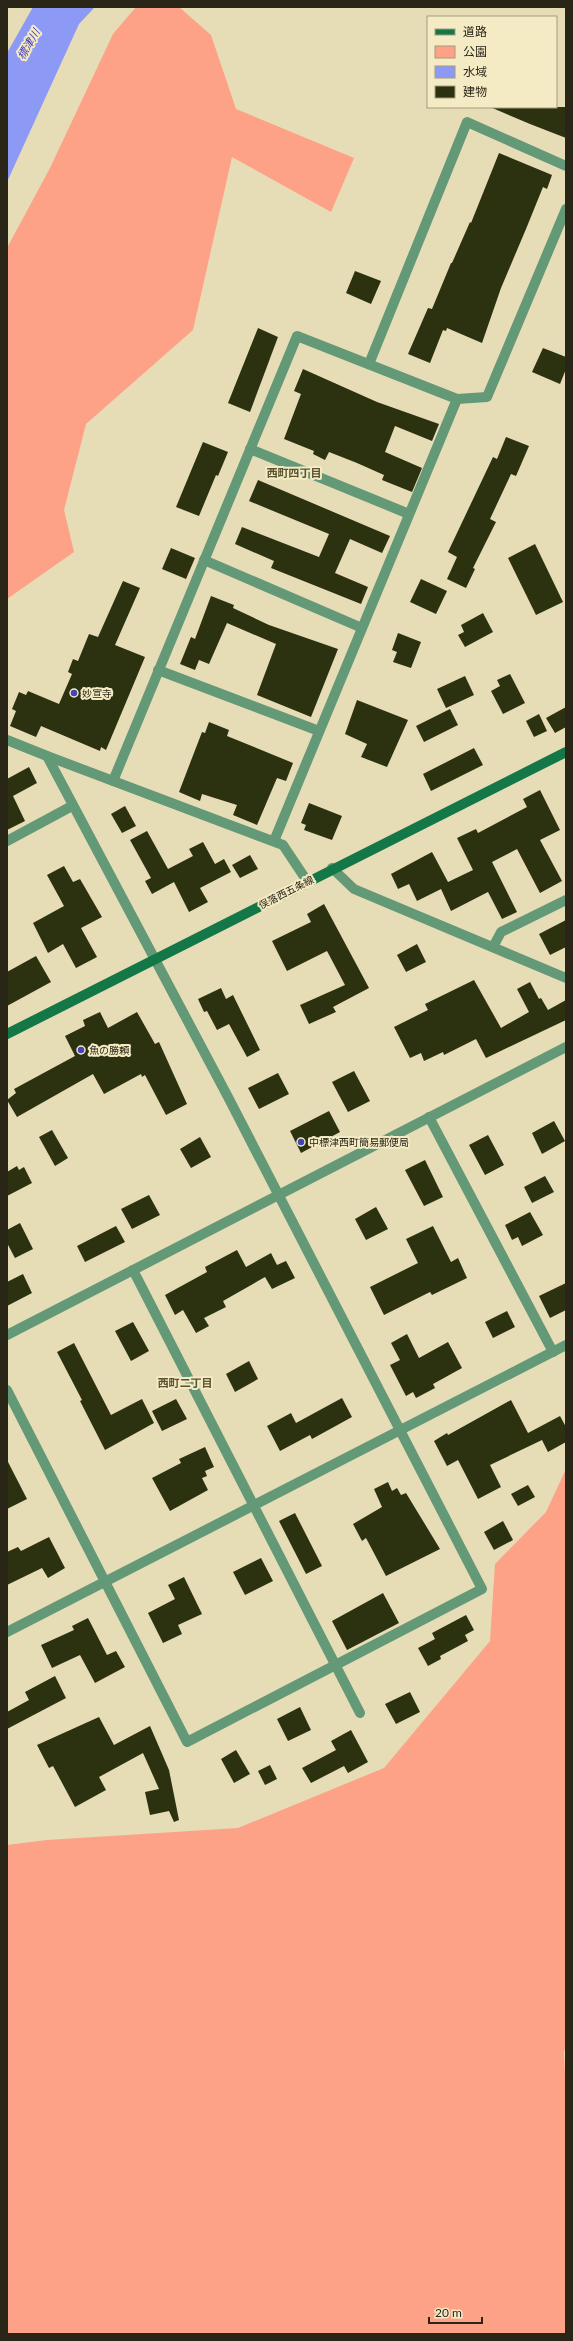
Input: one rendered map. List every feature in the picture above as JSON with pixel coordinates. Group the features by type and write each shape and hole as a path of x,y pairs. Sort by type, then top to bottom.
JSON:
{"main road":[{"name":"俣落西五条線","path":"7,1034 332,868 566,752"}],"street":[{"path":"368,364 467,122 566,166"},
{"path":"113,781 297,336 457,399 487,397 566,209"},
{"path":"274,841 457,399"},
{"path":"250,449 409,514"},
{"path":"204,560 362,628"},
{"path":"158,670 319,731"},
{"path":"7,740 283,845 307,881"},
{"path":"7,1390 187,1742 482,1589 279,1195 46,756"},
{"path":"7,841 72,806"},
{"path":"332,868 354,889 566,978"},
{"path":"493,947 501,932 566,900"},
{"path":"7,1335 566,1047"},
{"path":"429,1118 553,1352"},
{"path":"133,1270 360,1713"},
{"path":"7,1632 566,1345"}],"green space":[{"path":"136,7 179,7 211,35 236,109 354,158 331,212 232,157 193,330 86,424 64,510 74,552 7,599 7,248 50,168 113,34"},
{"path":"566,1469 566,2046 564,2052 566,2096 566,2334 7,2334 7,1845 47,1840 238,1828 384,1768 490,1641 495,1564 546,1512"}],"water":[{"name":"標津川","path":"33,7 95,7 79,24 7,182 7,53"}],"building":[{"path":"566,107 566,138 492,108"},
{"path":"499,153 552,175 547,189 543,187 501,288 482,343 447,328 446,331 443,330 430,363 408,354 428,308 432,309 451,263 470,222 471,223"},
{"path":"355,271 381,281 371,304 346,293"},
{"path":"258,328 278,337 250,412 228,403"},
{"path":"543,348 566,357 566,369 560,384 532,372"},
{"path":"303,369 377,402 439,424 432,441 395,426 385,452 422,468 412,492 382,480 384,475 357,463 329,452 325,460 313,454 314,451 284,439 301,394 294,391"},
{"path":"506,437 529,446 516,476 511,474 490,519 496,522 473,568 475,569 466,588 447,579 457,557 448,552 493,457 497,459"},
{"path":"203,442 228,452 218,476 216,475 199,516 176,507"},
{"path":"258,480 390,536 382,553 350,539 335,573 368,587 361,604 271,568 274,561 235,544 242,527 319,557 329,534 249,501"},
{"path":"535,544 563,602 536,615 508,558"},
{"path":"171,548 195,558 186,579 162,569"},
{"path":"421,579 447,591 436,614 410,602"},
{"path":"123,581 140,588 115,645 145,657 106,750 101,747 100,751 41,726 36,737 10,726 16,711 12,709 19,692 26,695 28,691 59,704 72,674 68,672 73,659 78,661 89,634 98,637"},
{"path":"211,596 234,605 233,608 269,625 338,649 311,717 257,695 276,644 227,623 209,664 199,660 195,670 180,664 191,637 195,639"},
{"path":"483,613 493,632 465,647 458,635 464,632 461,625"},
{"path":"398,633 421,642 411,668 393,662 397,652 392,650"},
{"path":"510,674 525,703 503,714 491,691 500,686 497,680"},
{"path":"465,676 474,695 446,708 437,689"},
{"path":"357,700 408,720 387,767 361,757 367,744 345,734"},
{"path":"566,707 566,727 555,733 546,718"},
{"path":"450,709 458,725 424,742 416,726"},
{"path":"539,714 547,731 534,737 526,721"},
{"path":"209,722 229,730 227,736 293,763 286,781 277,778 257,825 233,815 237,805 202,794 200,801 179,792 202,732 205,733"},
{"path":"474,748 483,765 431,791 423,774"},
{"path":"29,767 37,783 13,796 25,821 7,830 7,779"},
{"path":"540,790 560,830 540,840 562,881 540,893 517,849 492,862 517,912 502,919 488,892 451,911 441,889 417,901 409,884 398,889 391,874 432,852 448,882 473,870 457,838 476,829 478,833 527,807 523,799"},
{"path":"309,803 342,816 332,840 304,830 306,825 301,823"},
{"path":"125,806 136,826 122,833 111,814"},
{"path":"147,831 168,869 193,856 189,849 203,842 215,864 224,859 231,872 200,888 208,902 189,912 174,882 152,894 145,881 151,878 130,840"},
{"path":"250,855 258,869 240,878 232,865"},
{"path":"64,866 73,882 80,879 102,917 81,928 97,957 76,968 63,944 48,953 33,923 64,906 47,875"},
{"path":"324,904 369,988 333,1007 336,1012 309,1024 300,1005 345,985 327,951 287,971 272,941 311,922 307,914"},
{"path":"566,920 566,947 550,955 539,934"},
{"path":"417,944 426,962 406,972 397,955"},
{"path":"36,956 51,982 7,1006 7,972"},
{"path":"474,980 501,1028 529,1012 517,989 530,982 539,999 541,998 548,1010 566,1000 566,1020 486,1058 476,1039 444,1055 443,1052 424,1061 421,1053 410,1058 394,1027 428,1010 425,1004"},
{"path":"221,988 226,999 233,995 260,1050 247,1057 229,1024 217,1030 207,1011 204,1012 198,999"},
{"path":"100,1012 108,1028 137,1012 155,1044 159,1042 187,1104 166,1115 145,1075 142,1077 141,1074 104,1094 93,1074 17,1117 7,1100 16,1093 14,1089 75,1056 65,1036 85,1026 83,1020"},
{"path":"354,1071 370,1101 348,1112 332,1082"},
{"path":"278,1073 289,1094 259,1109 248,1088"},
{"path":"329,1111 340,1132 301,1153 290,1131"},
{"path":"554,1121 565,1141 542,1154 532,1133"},
{"path":"52,1130 68,1158 55,1166 39,1137"},
{"path":"488,1135 504,1165 485,1175 469,1145"},
{"path":"200,1137 211,1157 191,1168 180,1149"},
{"path":"425,1160 443,1197 424,1206 405,1170"},
{"path":"17,1166 19,1170 24,1167 32,1183 7,1196 7,1172"},
{"path":"545,1176 554,1192 532,1203 524,1187"},
{"path":"149,1195 160,1215 132,1229 121,1209"},
{"path":"376,1207 388,1229 366,1240 355,1219"},
{"path":"530,1212 543,1235 522,1246 518,1237 512,1240 505,1225"},
{"path":"20,1223 33,1249 15,1258 7,1243 7,1230"},
{"path":"116,1226 125,1242 85,1262 77,1246"},
{"path":"433,1226 451,1262 458,1258 467,1278 432,1295 430,1292 384,1315 370,1287 418,1263 406,1239"},
{"path":"237,1250 246,1267 271,1253 277,1265 286,1261 295,1278 272,1289 265,1277 223,1301 226,1307 204,1318 209,1326 196,1333 183,1310 175,1315 165,1295 207,1272 205,1267"},
{"path":"23,1274 32,1293 7,1306 7,1282"},
{"path":"566,1283 566,1310 550,1318 539,1296"},
{"path":"507,1311 515,1327 493,1338 485,1322"},
{"path":"133,1322 149,1351 131,1361 115,1331"},
{"path":"407,1334 419,1358 448,1342 462,1368 433,1384 435,1388 416,1398 413,1392 406,1396 390,1365 400,1360 391,1343"},
{"path":"74,1343 111,1415 142,1399 154,1423 105,1450 80,1401 82,1400 57,1352"},
{"path":"249,1361 258,1379 235,1392 226,1374"},
{"path":"342,1398 352,1417 312,1439 310,1435 280,1451 267,1426 291,1413 296,1423"},
{"path":"176,1399 187,1419 162,1431 152,1411"},
{"path":"511,1400 528,1433 560,1416 566,1427 566,1442 548,1452 542,1440 490,1465 501,1487 478,1499 458,1460 447,1466 434,1441 447,1433 448,1435"},
{"path":"205,1447 214,1467 205,1471 207,1476 202,1478 208,1490 170,1511 152,1478 181,1463 179,1459"},
{"path":"7,1460 27,1499 7,1509"},
{"path":"388,1482 392,1491 397,1488 401,1495 406,1493 440,1549 386,1576 366,1538 362,1541 353,1524 382,1507 374,1489"},
{"path":"528,1485 535,1497 518,1506 511,1494"},
{"path":"295,1513 322,1566 306,1574 279,1521"},
{"path":"503,1521 513,1540 494,1550 484,1532"},
{"path":"49,1537 65,1568 48,1578 42,1568 7,1585 7,1552 18,1547 21,1551"},
{"path":"261,1558 273,1581 245,1595 233,1572"},
{"path":"184,1577 202,1614 178,1625 182,1634 163,1643 148,1613 175,1599 168,1585"},
{"path":"383,1593 399,1623 347,1650 332,1621"},
{"path":"466,1615 474,1630 465,1635 468,1641 440,1656 441,1659 428,1666 418,1648 435,1639 432,1633"},
{"path":"88,1618 107,1655 116,1651 125,1667 95,1683 80,1655 52,1668 41,1645 74,1630 72,1626"},
{"path":"55,1676 66,1698 7,1729 7,1712 29,1700 25,1692"},
{"path":"410,1692 420,1712 396,1724 385,1704"},
{"path":"300,1707 311,1730 288,1741 277,1719"},
{"path":"99,1717 114,1745 150,1726 169,1770 179,1820 174,1822 169,1811 150,1815 145,1792 159,1789 143,1753 99,1777 106,1790 75,1807 53,1766 49,1768 37,1745"},
{"path":"351,1730 368,1762 348,1773 344,1766 311,1783 302,1768 336,1750 331,1741"},
{"path":"236,1750 250,1774 234,1783 221,1759"},
{"path":"270,1765 277,1779 265,1785 258,1771"}],"place":[{"name":"妙宣寺","path":"74,693"},
{"name":"魚の勝頼","path":"81,1050"},
{"name":"中標津西町簡易郵便局","path":"301,1142"}],"district":[{"name":"西町四丁目","path":"294,472"},
{"name":"西町二丁目","path":"185,1382"}]}
